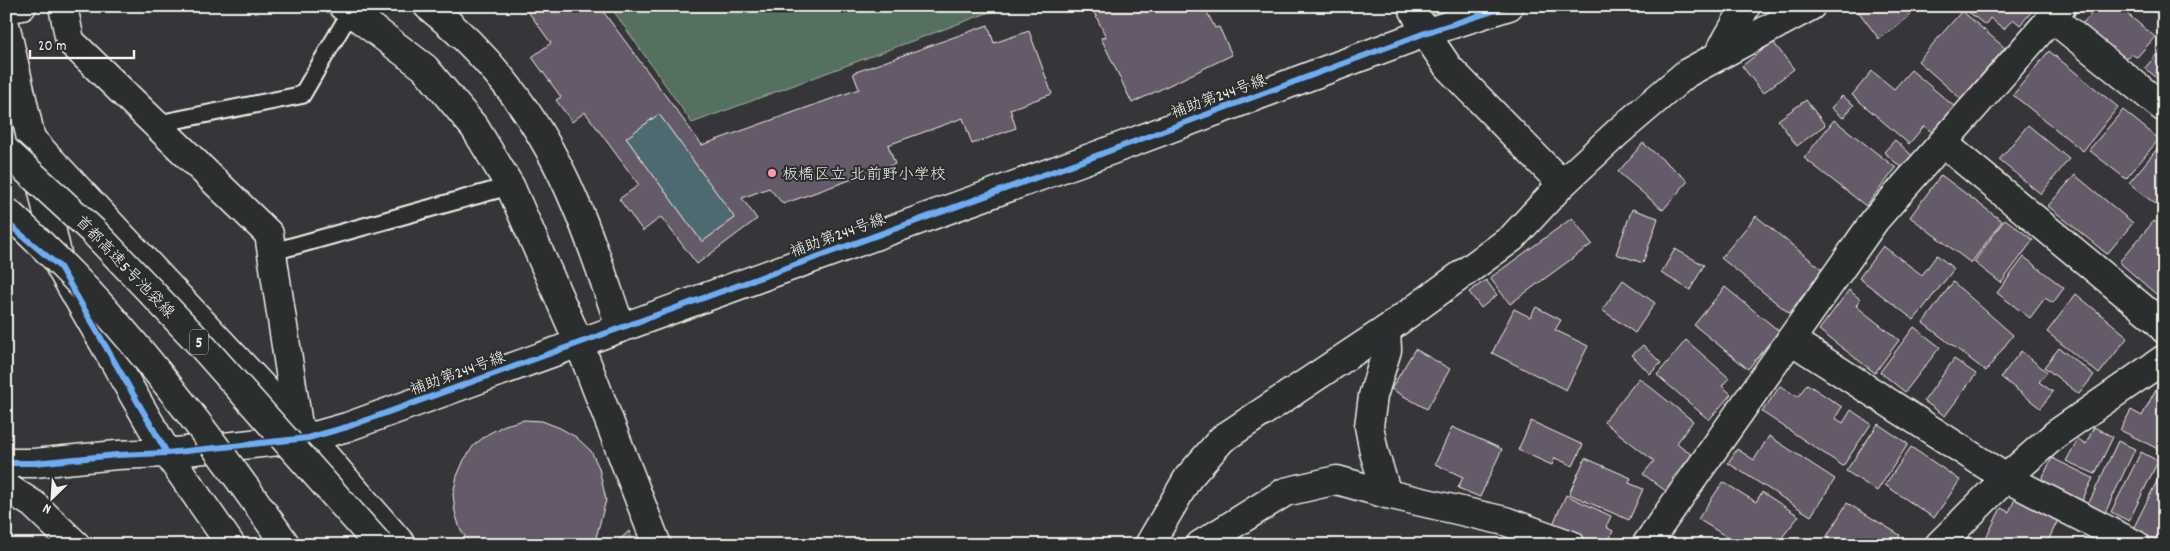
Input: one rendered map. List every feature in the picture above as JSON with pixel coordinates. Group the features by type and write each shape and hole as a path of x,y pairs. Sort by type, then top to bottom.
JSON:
{"main road":[{"path":"6,9 22,6"},
{"path":"63,6 70,41 269,234 303,432"},
{"name":"補助第244号線","path":"6,463 34,463 117,455 167,453 356,423 579,343 620,326 1074,164 1416,14 1464,15 1509,6"},
{"path":"1718,56 1746,6"},
{"path":"1149,545 1188,478 1222,439 1386,330 1512,238 1562,184 1618,132 1687,73 1811,6"},
{"path":"347,9 425,68 475,128 510,186 579,343 657,545"},
{"path":"444,11 499,72 528,113 551,152 576,204 620,326"},
{"path":"1646,545 1876,220 2057,12 2164,108"},
{"path":"1416,14 1448,67 1562,184"},
{"path":"6,28 60,267 167,453 231,545"},
{"path":"32,141 303,432 402,545"},
{"path":"1943,143 2157,320 2164,329"},
{"name":"首都高速5号池袋線","path":"6,151 93,231 194,337 379,545"},
{"path":"6,211 57,258 118,324 190,415 286,545"},
{"path":"6,222 60,267"},
{"path":"1386,330 1387,350 1368,426 1387,494"},
{"path":"1791,340 2006,478 2136,545"},
{"path":"1939,545 2006,478 2056,434 2164,359"},
{"path":"1200,545 1285,492 1337,480 1387,494 1505,521 1571,545"},
{"path":"6,488 33,504 76,545"}],"lane":[{"path":"156,124 302,94 347,9"},
{"path":"272,252 510,186"}],"green space":[{"path":"610,6 1006,6 692,123"}],"water":[{"path":"659,114 735,218 702,242 626,138"}],"building":[{"path":"524,6 599,6 702,145 859,89 853,73 988,25 994,43 1029,31 1052,94 1010,109 1016,128 972,144 963,118 888,145 895,164 783,204 769,188 742,198 757,219 697,264 661,217 643,231 619,199 639,185 585,112 572,122 556,100 561,97 532,57 551,43","holes":["659,114 735,218 702,242 626,138"]},
{"path":"1091,6 1204,6 1215,28 1219,27 1232,55 1132,103 1101,38 1106,37"},
{"path":"1902,6 1910,16 1879,39 1855,7"},
{"path":"1961,6 2033,6 2035,8 2020,25 2013,19 2004,29 1990,18 1985,25"},
{"path":"2098,6 2118,6 2155,37 2137,57 2131,54 2124,59 2082,24"},
{"path":"2150,6 2164,6 2164,20 2149,8"},
{"path":"1962,11 2005,48 1961,99 1918,61"},
{"path":"1773,42 1794,69 1763,93 1742,66"},
{"path":"2164,46 2164,84 2145,68"},
{"path":"2049,51 2118,107 2083,151 2013,95"},
{"path":"1911,70 1955,107 1933,133 1924,126 1909,144 1852,95 1872,71 1894,89"},
{"path":"1842,96 1854,105 1843,118 1831,108"},
{"path":"1806,100 1825,125 1797,146 1778,120"},
{"path":"2123,110 2159,139 2126,179 2089,150"},
{"path":"1834,120 1896,168 1866,206 1804,158"},
{"path":"2028,125 2069,159 2041,194 1999,160"},
{"path":"1895,140 1917,160 1906,172 1884,152"},
{"path":"1643,143 1688,181 1663,210 1618,172"},
{"path":"2157,149 2164,154 2164,201 2159,207 2129,183"},
{"path":"1941,175 2002,221 1971,263 1910,217"},
{"path":"2075,175 2133,223 2107,254 2048,206"},
{"path":"1632,209 1658,218 1643,263 1616,254"},
{"path":"1756,216 1823,270 1789,313 1721,258"},
{"path":"1572,218 1592,244 1510,304 1490,278"},
{"path":"2005,219 2033,240 2001,283 1974,262"},
{"path":"2154,221 2164,229 2164,301 2119,262"},
{"path":"1883,246 1922,275 1937,255 1954,269 1914,320 1859,278"},
{"path":"1675,249 1704,265 1690,290 1661,273"},
{"path":"2024,257 2064,288 2053,303 2045,298 2030,318 1997,293"},
{"path":"1486,280 1497,295 1481,308 1469,292"},
{"path":"1623,280 1655,303 1635,333 1602,310"},
{"path":"1953,282 2013,335 1986,371 1923,323"},
{"path":"1725,287 1779,331 1748,369 1694,325"},
{"path":"1849,290 1860,299 1856,306 1899,340 1875,373 1819,330"},
{"path":"2076,294 2128,337 2099,374 2047,332"},
{"path":"1536,307 1561,320 1555,330 1588,346 1566,390 1492,353 1514,309 1530,317"},
{"path":"1914,327 1940,347 1905,392 1880,372"},
{"path":"1686,340 1729,378 1722,386 1731,394 1709,420 1657,375"},
{"path":"1643,345 1661,363 1650,374 1632,355"},
{"path":"2059,348 2094,375 2079,394 2044,367"},
{"path":"1415,349 1450,369 1427,409 1391,389"},
{"path":"2021,351 2047,372 2039,382 2053,392 2040,408 2001,377"},
{"path":"1954,359 1976,374 1945,416 1924,401"},
{"path":"1639,378 1693,421 1677,443 1692,455 1672,479 1679,485 1671,495 1643,474 1654,461 1604,422"},
{"path":"1807,384 1842,407 1835,418 1843,423 1851,410 1871,424 1843,466 1762,412 1780,386 1798,397"},
{"path":"2158,385 2164,388 2164,452 2120,430 2131,410 2142,416"},
{"path":"524,420 542,421 560,428 576,437 591,451 599,468 606,500 594,545 471,545 460,529 455,512 453,494 457,476 464,460 474,445 488,434 505,425"},
{"path":"1531,421 1583,445 1573,466 1555,458 1552,465 1518,450"},
{"path":"1878,424 1908,444 1877,491 1846,471"},
{"path":"1452,427 1502,449 1480,497 1458,488 1463,477 1435,464"},
{"path":"2094,427 2113,437 2095,474 2066,461 2078,439 2086,444"},
{"path":"1769,436 1835,479 1811,516 1728,463 1737,449 1754,460"},
{"path":"2118,441 2135,449 2105,513 2088,505"},
{"path":"1911,447 1960,480 1934,518 1885,485"},
{"path":"2141,452 2158,461 2129,521 2111,512"},
{"path":"1585,458 1631,478 1629,483 1643,489 1629,520 1569,494"},
{"path":"2052,458 2093,478 2079,507 2038,487"},
{"path":"2164,469 2164,544 2133,529"},
{"path":"1723,482 1756,502 1762,492 1799,516 1776,545 1740,545 1698,519"},
{"path":"1566,495 1611,516 1606,527 1613,531 1607,545 1599,545 1553,524"},
{"path":"2015,499 2058,520 2046,545 1994,545 1985,540 2001,508 2009,512"},
{"path":"1847,503 1900,535 1895,545 1838,545 1826,538"},
{"path":"629,531 634,545 614,545"},
{"path":"1684,538 1695,545 1681,545"}],"cycle path":[{"path":"6,463 34,463 117,455 167,453 308,438 347,427 1093,157 1425,33 1509,6"},
{"path":"6,222 60,267 167,453"}],"place":[{"name":"板橋区立 北前野小学校","path":"772,173"}]}
